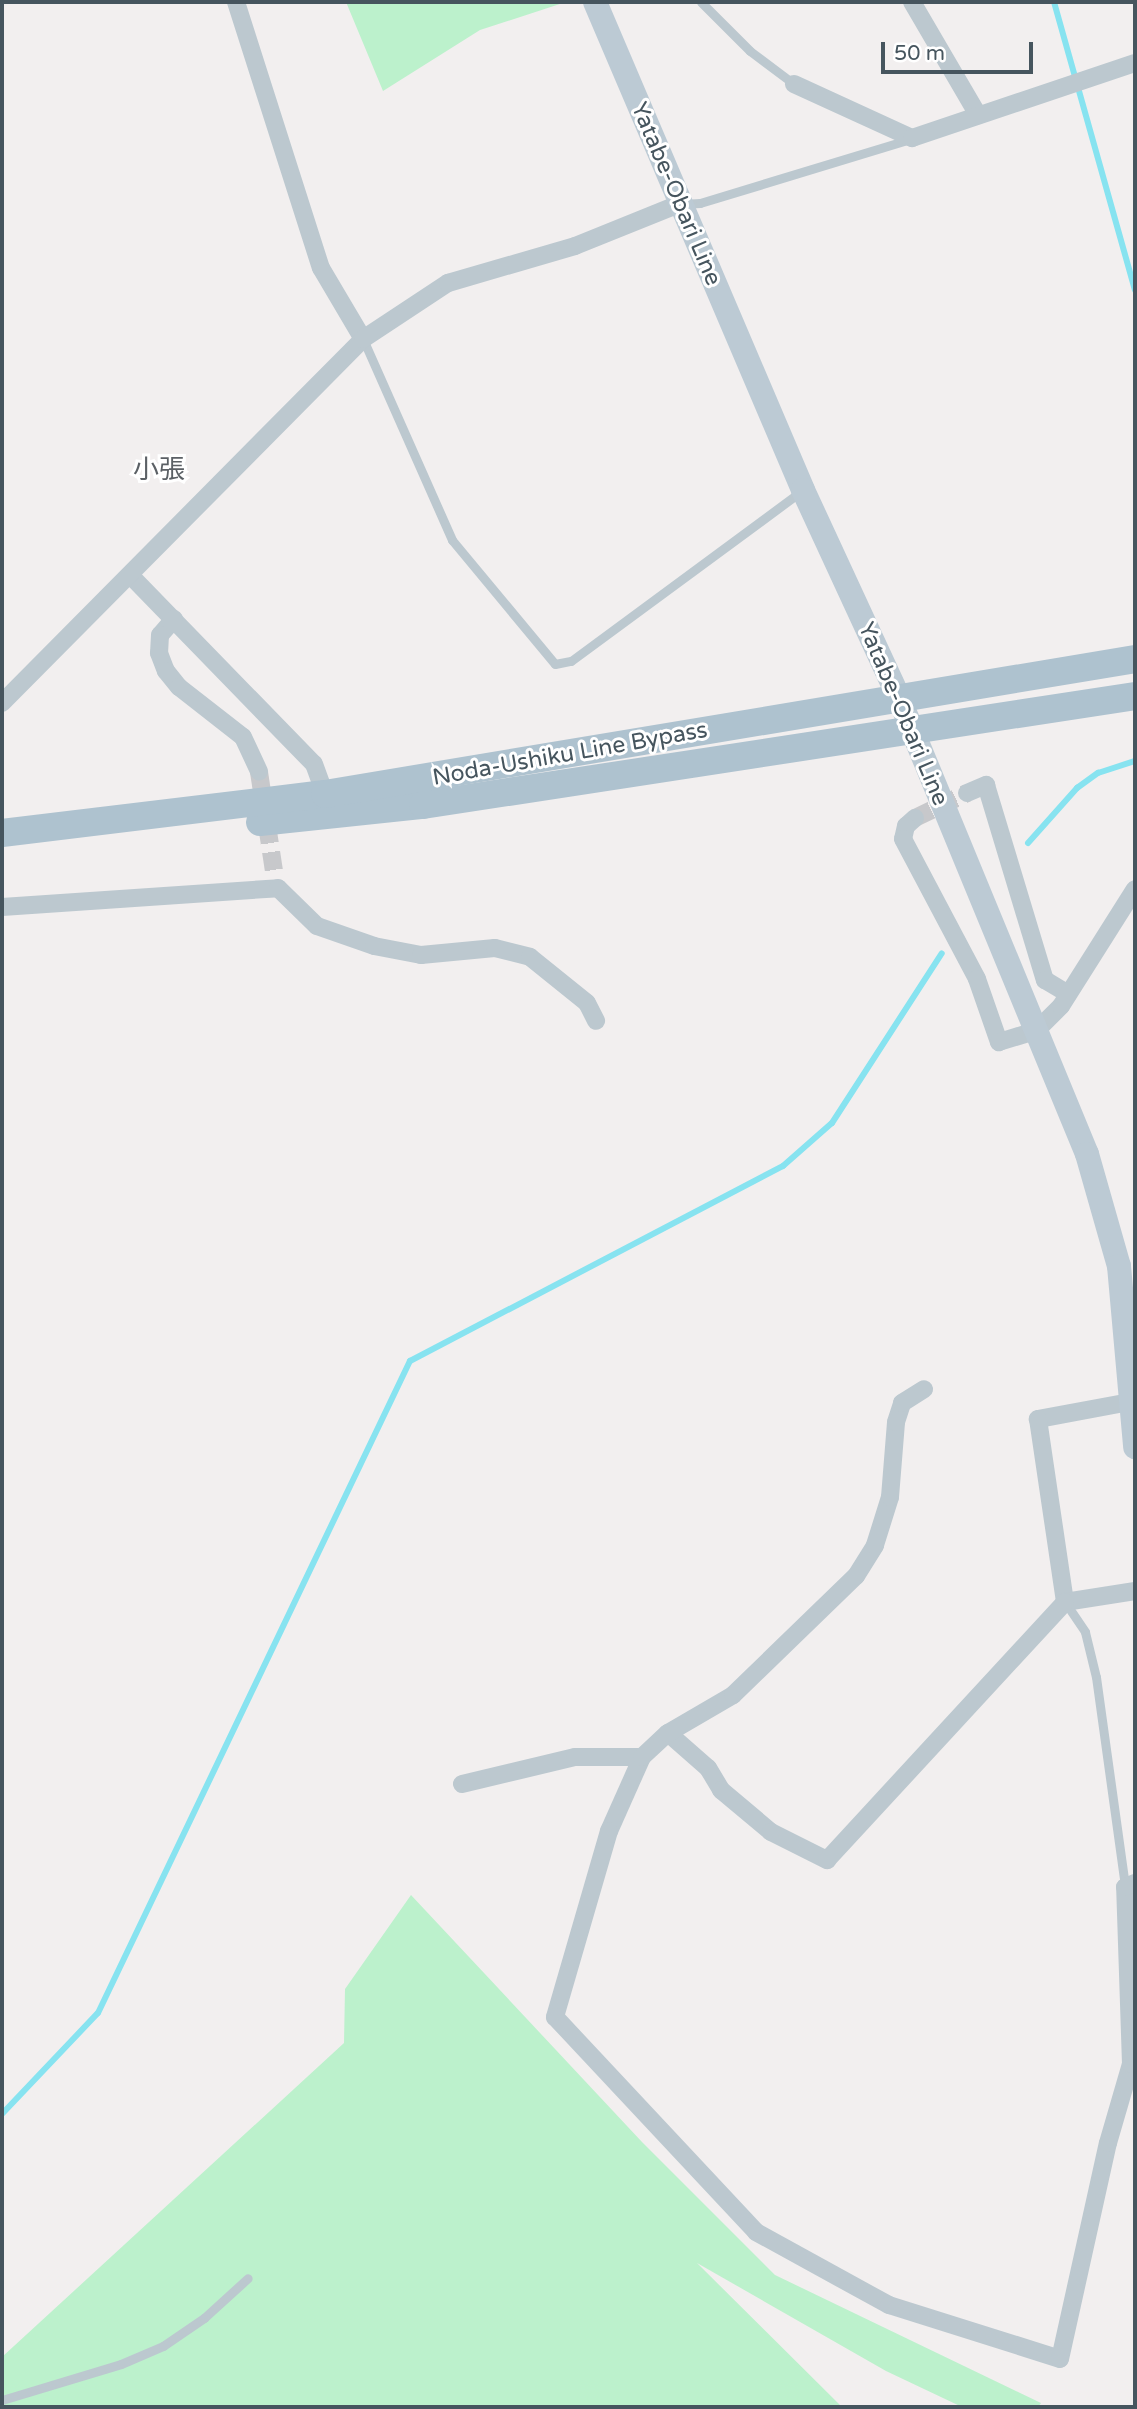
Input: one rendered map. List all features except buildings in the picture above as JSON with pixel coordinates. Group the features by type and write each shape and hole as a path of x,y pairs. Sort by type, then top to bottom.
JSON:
{"main road":[{"name":"Yatabe-Obari Line","path":"595,2 803,490 899,698 1101,1192 1127,1266 1135,1447"},
{"name":"Noda-Ushiku Line Bypass","path":"2,833 326,794 1135,659"},
{"name":"Noda-Ushiku Line Bypass","path":"2,833 222,826 410,806 913,733 1135,696"}],"street":[{"path":"236,2 321,268 363,339"},
{"path":"912,2 978,115"},
{"path":"794,84 912,138 1135,62"},
{"path":"2,703 131,576 363,339 448,283 575,246 679,204"},
{"path":"131,576 314,764 326,794"},
{"path":"174,619 160,635 159,653 166,671 179,687 243,737 259,772"},
{"path":"967,793 986,785 1045,980 1068,994"},
{"path":"915,818 906,826 903,839 977,979 999,1042 1036,1031 1068,994 1135,889"},
{"path":"2,907 276,879 317,926 374,946 421,955 495,948 530,957 587,1003 596,1021"},
{"path":"924,1389 902,1403 896,1422 890,1497 875,1545 856,1576 733,1695 668,1733 642,1758 608,1831 555,2017 757,2232 889,2305 1060,2359 1108,2143 1131,2064 1130,1885"},
{"path":"1065,1602 1038,1419 1133,1402"},
{"path":"668,1733 708,1768 721,1790 771,1832 827,1860 1065,1602 1135,1591"},
{"path":"462,1784 575,1757 642,1758"}],"lane":[{"path":"701,2 750,51 794,84"},
{"path":"679,204 700,203 912,138"},
{"path":"363,339 452,540 555,664 571,661 803,490"},
{"path":"1065,1602 1084,1632 1096,1677 1130,1885"},
{"path":"2,2400 121,2364 163,2346 204,2318 248,2277"}],"green space":[{"path":"346,2 566,2 480,30 383,91"},
{"path":"411,1895 642,2142 775,2275 1041,2403 1038,2407 962,2407 886,2371 697,2263 842,2407 2,2407 2,2357 344,2043 345,1989"}],"waterway":[{"path":"1054,2 1135,290"},
{"path":"1028,843 1077,788 1098,773 1135,761"},
{"path":"2,2114 98,2013 410,1361 783,1166 832,1123 942,953"}],"tunnel":[{"path":"259,772 274,871"},
{"path":"915,818 967,793"}],"district":[{"name":"小張","path":"159,470"}]}
